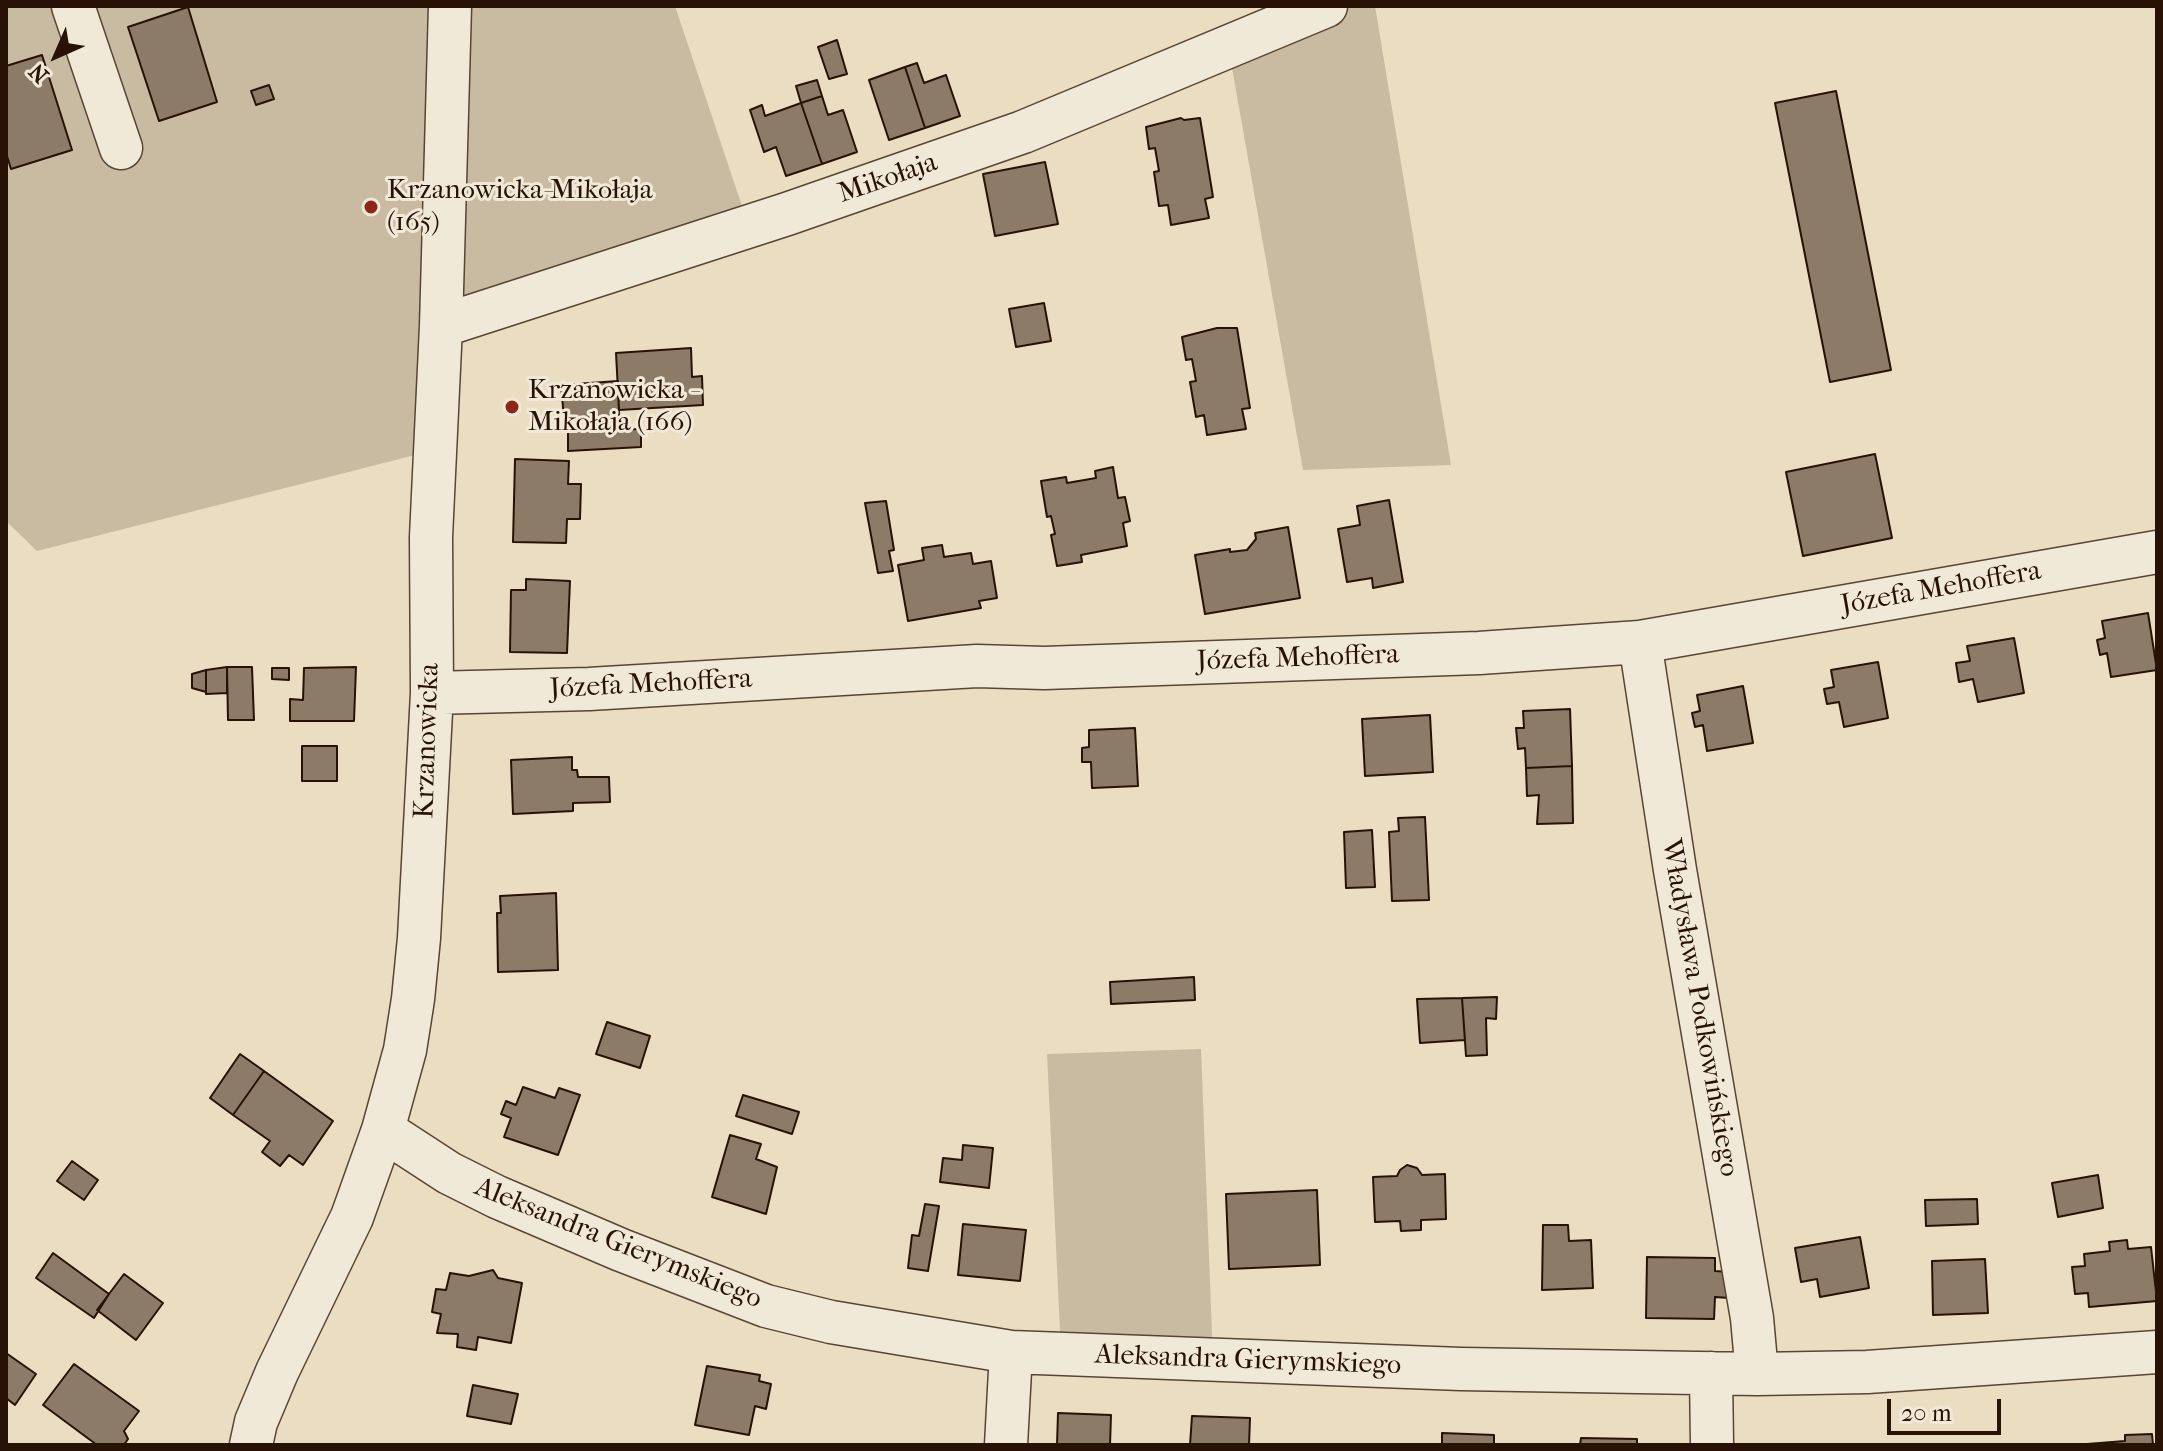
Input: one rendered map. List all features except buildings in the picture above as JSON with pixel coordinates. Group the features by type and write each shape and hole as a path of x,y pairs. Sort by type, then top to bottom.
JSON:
{"street":[{"path":"73,6 121,148"},
{"name":"Krzanowicka","path":"251,1445 256,1422 277,1372 352,1217 383,1130 405,1050 413,999 432,693 431,537 441,326 450,6"},
{"name":"Mikołaja","path":"441,326 787,214 1023,132 1326,6"},
{"name":"Józefa Mehoffera","path":"432,693 589,689 977,666 1044,668 1479,653 1640,642 2157,552"},
{"name":"Władysława Podkowińskiego","path":"1640,642 1675,870 1752,1318 1757,1374"},
{"name":"Aleksandra Gierymskiego","path":"383,1130 449,1173 497,1197 751,1301 831,1322 1011,1352 1461,1369 1757,1374 1867,1372 2157,1352"},
{"path":"1006,1445 1011,1352"},
{"path":"1711,1373 1712,1445"}],"shaded area":[{"path":"6,6 675,6 749,227 441,326 435,450 37,551 6,521"},
{"path":"1326,6 1375,6 1451,465 1303,470 1228,45"},
{"path":"1201,1049 1213,1360 1061,1353 1047,1054"}],"place":[{"name":"Krzanowicka-Mikołaja (165)","path":"371,207"},
{"name":"Krzanowicka - Mikołaja (166)","path":"512,407"}]}
